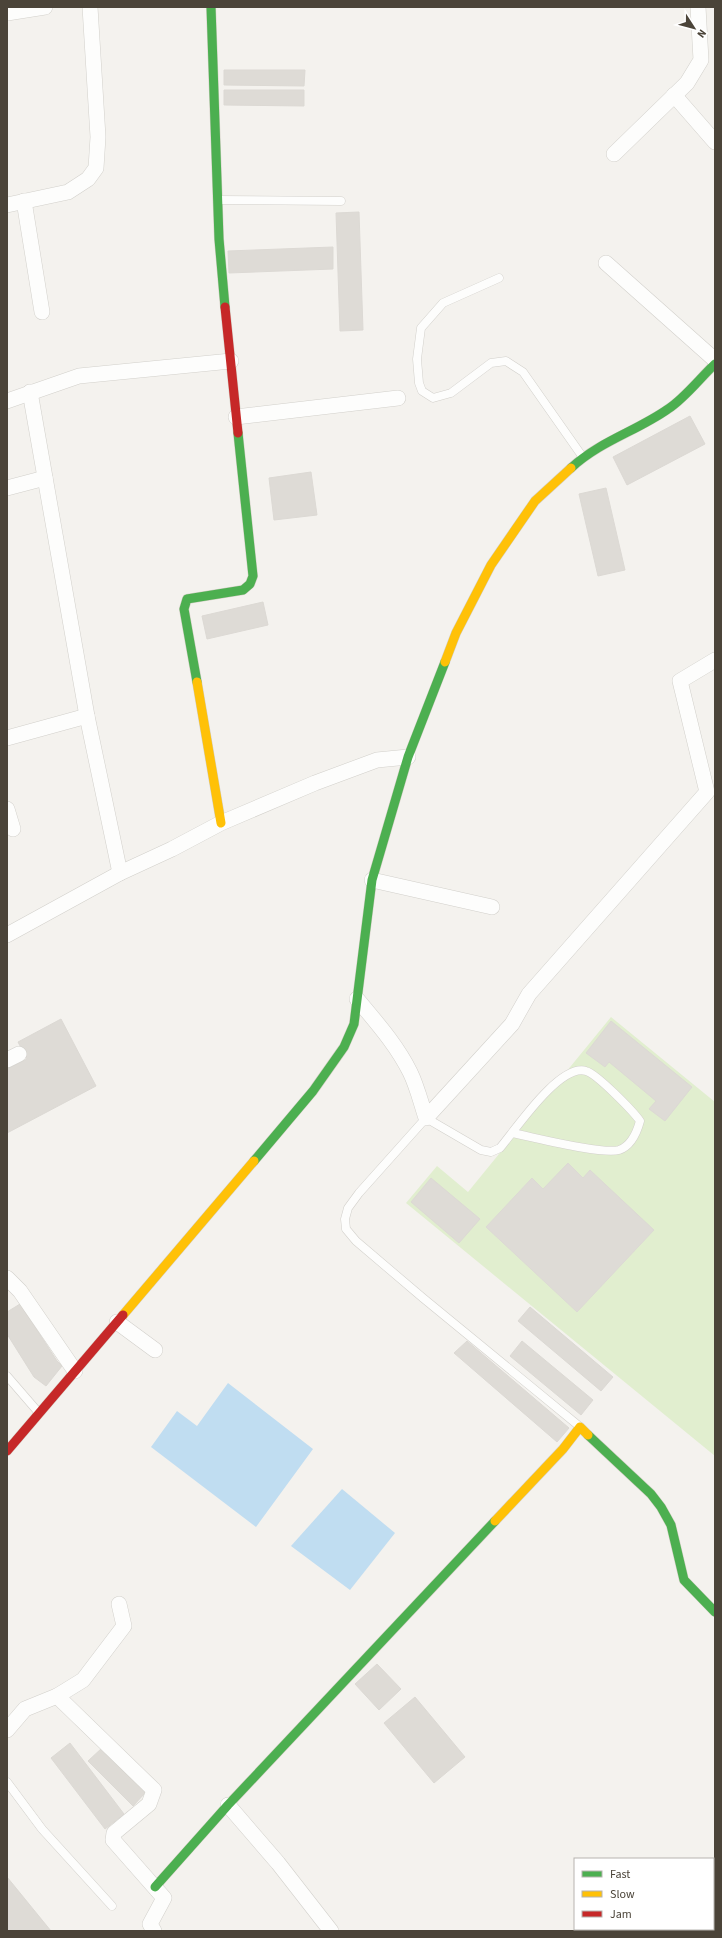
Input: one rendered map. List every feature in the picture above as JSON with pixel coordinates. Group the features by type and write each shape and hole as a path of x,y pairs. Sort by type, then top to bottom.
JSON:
{"street":[{"path":"7,13 45,7"},
{"path":"7,205 68,192 88,179 96,168 98,138 90,7"},
{"path":"211,7 219,239 253,576 250,584 243,590 187,599 184,609 221,823"},
{"path":"614,154 687,83 701,60 698,7"},
{"path":"674,95 715,142"},
{"path":"24,201 42,312"},
{"path":"606,263 715,360"},
{"path":"7,401 80,376 231,361"},
{"path":"7,1451 313,1091 344,1048 354,1024 372,880 408,757 456,633 491,565 536,501 583,457 602,445 669,409 715,364"},
{"path":"30,392 86,716 120,872"},
{"path":"236,417 398,398"},
{"path":"7,488 45,478"},
{"path":"357,999 388,1036 400,1054 410,1073 426,1118 512,1024 529,994 707,792 680,681 715,660"},
{"path":"7,738 86,716"},
{"path":"7,935 120,872 172,849 221,823 315,783 377,760 408,757"},
{"path":"7,809 13,829"},
{"path":"372,880 492,907"},
{"path":"7,1278 20,1291 76,1370"},
{"path":"117,1322 155,1350"},
{"path":"155,1887 228,1806 563,1449 580,1427 651,1494 661,1506 671,1525 684,1580 692,1590 715,1612"},
{"path":"7,1730 25,1709 57,1696 83,1680 124,1626 119,1604"},
{"path":"57,1696 154,1790 149,1804 114,1833 113,1840 164,1898 150,1924 154,1931"},
{"path":"228,1806 278,1863 331,1931"}],"lane":[{"path":"218,200 341,201"},
{"path":"499,278 443,303 421,328 417,359 418,383 422,391 433,398 451,393 491,363 506,361 523,372 583,457"},
{"path":"512,1133 600,1151 619,1150 630,1143 638,1130 640,1121 630,1107 587,1071 577,1071 565,1075 551,1086 512,1133 500,1148 491,1152 481,1150 426,1118 359,1193 348,1208 345,1219 346,1229 356,1241 417,1293 580,1427"},
{"path":"7,1376 39,1413"},
{"path":"7,1782 42,1829 112,1906"}],"green space":[{"path":"611,1017 715,1102 715,1456 406,1203 437,1166 468,1192"}],"water":[{"path":"228,1383 313,1449 256,1527 151,1447 177,1411 197,1426"},
{"path":"342,1489 395,1533 350,1590 291,1546"}],"building":[{"path":"224,70 305,70 304,86 224,85"},
{"path":"224,90 304,90 304,106 224,105"},
{"path":"359,212 363,330 340,331 336,213"},
{"path":"333,247 333,269 229,273 228,251"},
{"path":"690,416 705,444 627,485 613,457"},
{"path":"311,472 317,515 274,520 269,478"},
{"path":"606,488 625,570 598,576 579,494"},
{"path":"263,602 268,625 207,639 202,616"},
{"path":"61,1019 96,1086 7,1133 7,1069 27,1059 18,1042"},
{"path":"611,1021 692,1087 665,1121 649,1109 656,1101 609,1062 605,1067 586,1053"},
{"path":"568,1163 583,1178 590,1170 654,1230 577,1312 486,1227 532,1178 543,1189"},
{"path":"431,1178 480,1219 459,1243 411,1202"},
{"path":"20,1304 57,1361 62,1366 46,1386 34,1377 7,1334 7,1312"},
{"path":"530,1307 613,1377 601,1391 518,1321"},
{"path":"467,1341 569,1428 557,1442 454,1353"},
{"path":"522,1341 593,1400 581,1415 510,1356"},
{"path":"377,1664 401,1689 379,1710 355,1684"},
{"path":"415,1697 465,1757 434,1783 384,1723"},
{"path":"70,1743 124,1814 105,1829 51,1758"},
{"path":"102,1748 146,1792 133,1806 88,1761"},
{"path":"7,1877 51,1931 7,1931"}],"traffic: fast":[{"path":"211,7 219,239 225,307"},
{"path":"571,468 594,450 644,424 674,405 715,364"},
{"path":"197,682 184,609 187,599 243,590 250,584 253,576 238,433"},
{"path":"254,1161 313,1091 344,1047 354,1024 372,880 408,757 445,662"},
{"path":"588,1435 651,1494 661,1507 671,1525 684,1580 715,1612"},
{"path":"155,1887 228,1805 495,1521"}],"traffic: slow":[{"path":"445,662 456,633 491,565 535,501 571,468"},
{"path":"197,682 221,823"},
{"path":"123,1315 254,1161"},
{"path":"495,1521 563,1449 580,1427 588,1435"}],"traffic: jam":[{"path":"225,307 238,433"},
{"path":"7,1451 123,1315"}]}
